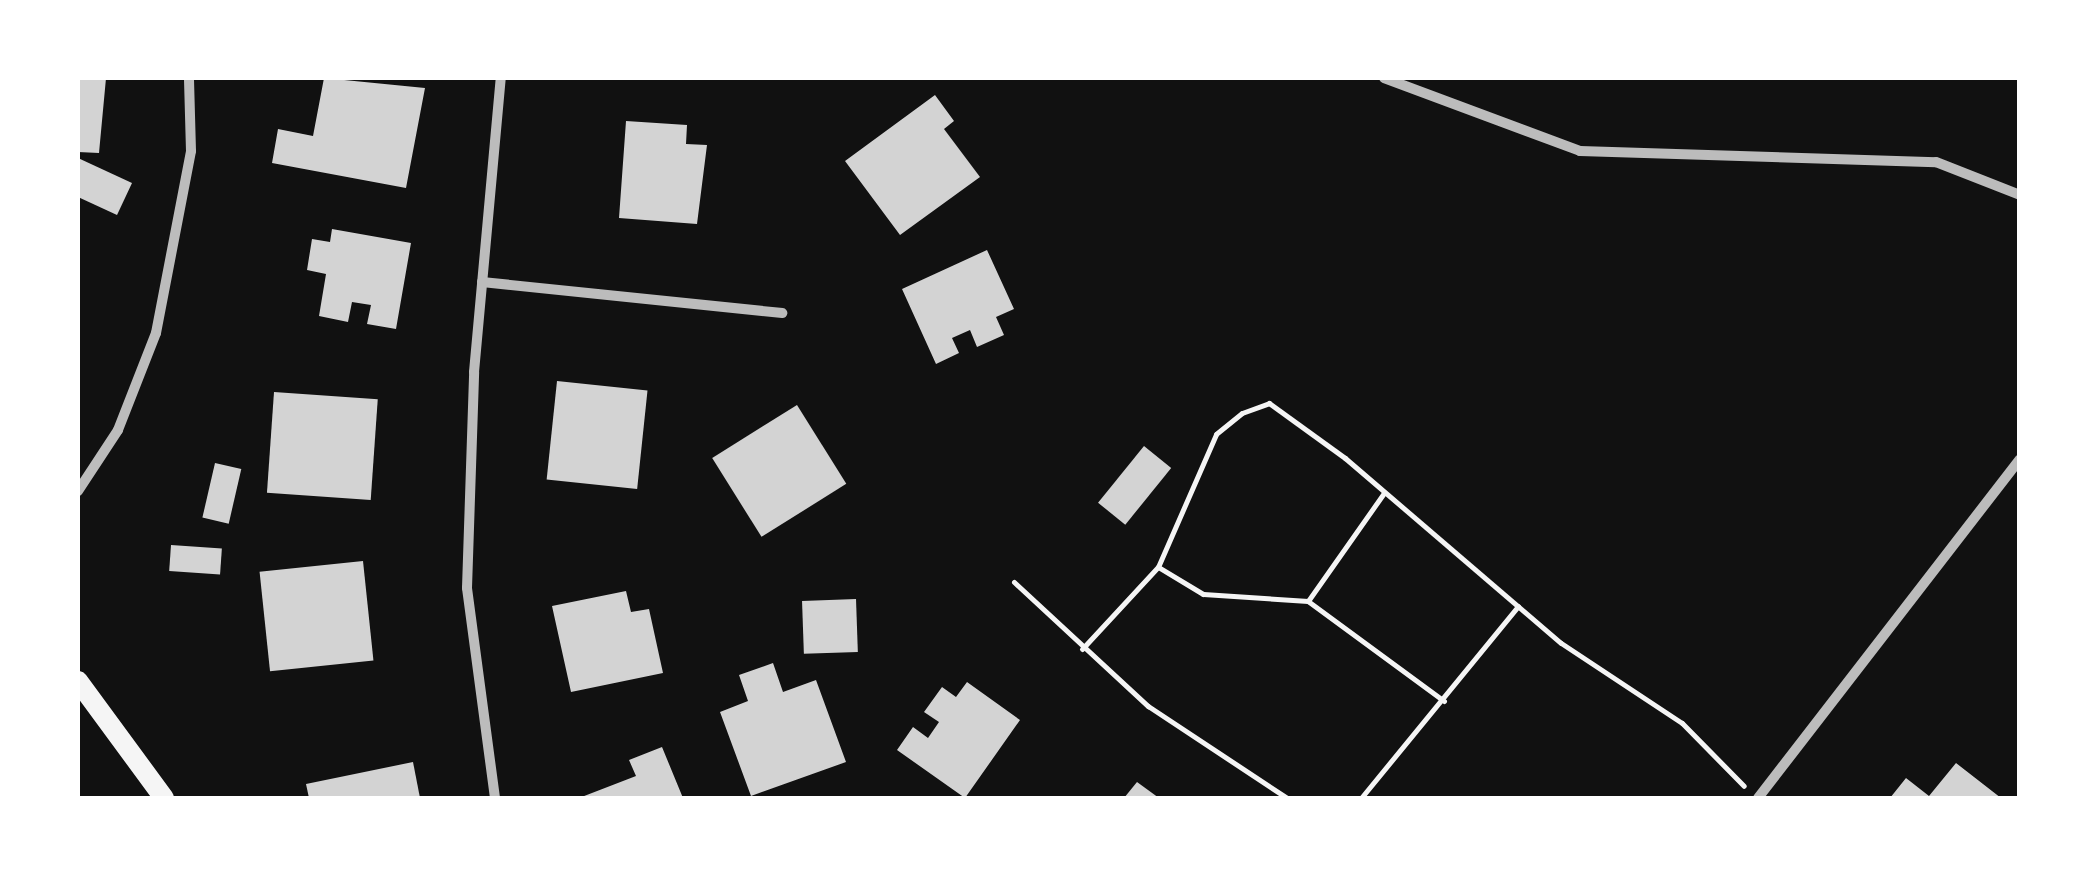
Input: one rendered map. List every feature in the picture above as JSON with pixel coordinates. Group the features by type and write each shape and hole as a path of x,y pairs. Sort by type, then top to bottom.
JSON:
{"main road":[{"path":"78,681 164,798"}],"street":[{"path":"78,491 118,430 156,333 191,151 189,78"},
{"path":"495,798 467,588 482,282 501,78"},
{"path":"1384,78 1580,151 1936,162 2020,195"},
{"path":"482,282 782,313"},
{"path":"1757,798 2020,459"}],"path":[{"path":"1082,650 1158,566 1216,434 1269,403 1385,492 1518,606 1682,724 1757,798"},
{"path":"1308,601 1385,492"},
{"path":"1158,566 1202,594 1308,601 1444,701"},
{"path":"1014,582 1082,650 1218,758 1287,798"},
{"path":"1361,798 1518,606"}],"building":[{"path":"78,78 106,78 99,153 78,152"},
{"path":"324,78 425,88 406,188 272,163 278,129 313,136"},
{"path":"935,95 954,121 944,129 980,177 900,235 845,161"},
{"path":"626,121 687,125 686,144 707,145 697,224 619,218"},
{"path":"78,158 132,183 117,215 78,197"},
{"path":"332,229 411,243 396,329 367,324 371,305 352,302 348,322 319,316 326,274 307,270 312,239 330,242"},
{"path":"987,250 1014,309 996,317 1004,335 977,347 970,330 952,338 959,353 936,364 902,289"},
{"path":"557,381 648,391 637,489 547,479"},
{"path":"274,392 378,399 371,500 267,493"},
{"path":"797,405 846,484 761,537 712,458"},
{"path":"1144,446 1171,468 1125,525 1098,503"},
{"path":"215,463 241,469 229,524 202,518"},
{"path":"171,545 222,549 220,574 169,571"},
{"path":"363,561 373,660 270,671 260,572"},
{"path":"626,591 631,612 649,609 663,673 571,692 552,606"},
{"path":"856,599 858,652 804,654 802,601"},
{"path":"773,663 783,692 816,680 846,762 751,796 720,712 748,701 739,675"},
{"path":"967,682 1020,720 965,798 897,750 913,727 928,738 939,722 924,712 942,687 956,697"},
{"path":"662,747 683,798 579,798 636,776 629,760"},
{"path":"413,762 420,798 309,798 306,784"},
{"path":"1956,763 2001,798 1890,798 1906,778 1929,796"},
{"path":"1137,782 1159,798 1124,798"}]}
